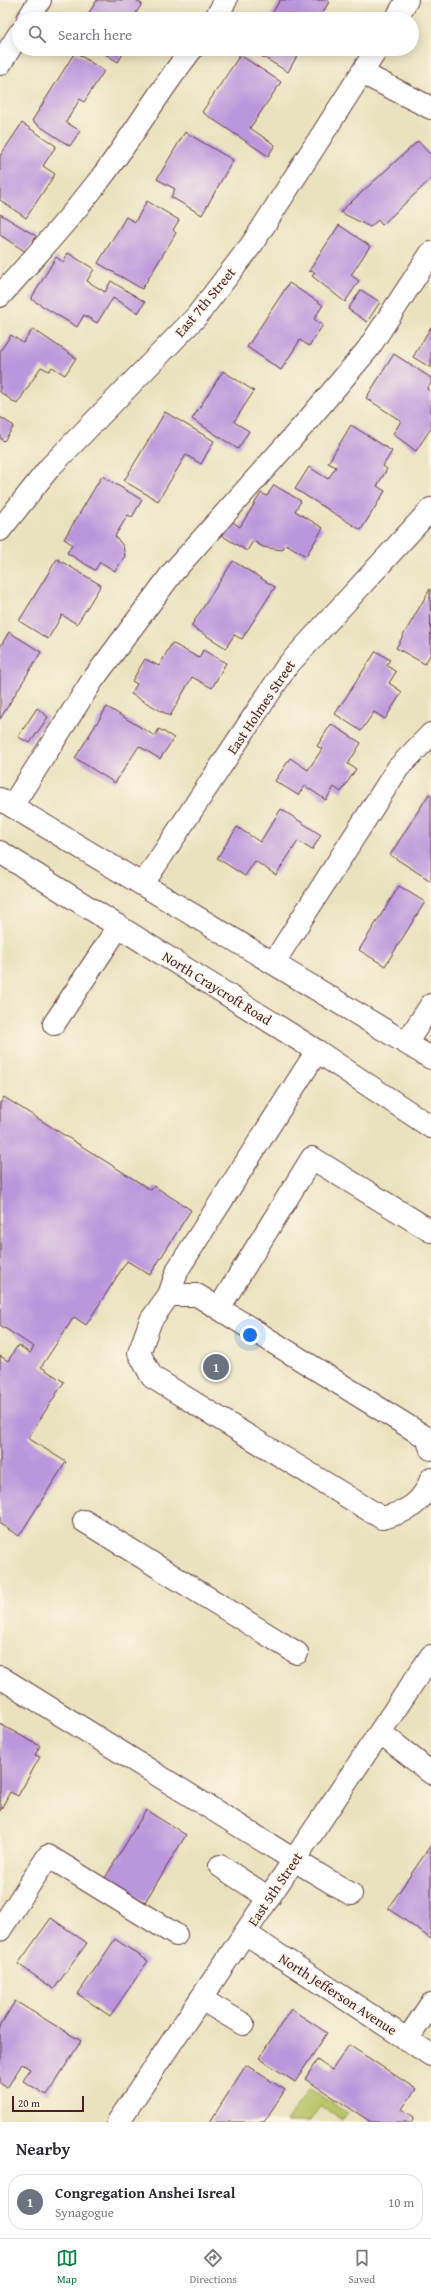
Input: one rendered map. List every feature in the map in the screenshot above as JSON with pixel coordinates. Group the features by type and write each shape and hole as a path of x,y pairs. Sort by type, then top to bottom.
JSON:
{"street":[{"path":"32,12 40,0"},
{"path":"219,12 226,0"},
{"path":"400,12 407,0"},
{"path":"0,64 12,45"},
{"path":"0,296 97,184 122,150 172,74 186,56"},
{"name":"East 7th Street","path":"0,530 50,467 196,317 252,244 373,56"},
{"path":"362,74 431,108"},
{"path":"431,253 368,349 309,419 173,572 92,681 6,802 407,1042 431,1058"},
{"name":"East Holmes Street","path":"143,884 287,666 431,509"},
{"path":"274,962 398,768 431,734"},
{"name":"North Craycroft Road","path":"0,852 317,1051 431,1127"},
{"path":"54,1024 119,926"},
{"path":"407,1042 431,1005"},
{"path":"317,1051 178,1269 170,1295 151,1320 139,1353 152,1377 382,1518 406,1512 430,1488"},
{"path":"219,1308 312,1158 431,1231"},
{"path":"170,1295 197,1295 427,1438 431,1449"},
{"path":"84,1521 297,1653"},
{"name":"East 5th Street","path":"118,2122 431,1656"},
{"path":"0,1678 294,1860 352,1894"},
{"path":"380,1732 431,1773"},
{"path":"0,1930 48,1856 176,1934"},
{"path":"220,1866 269,1898"},
{"name":"North Jefferson Avenue","path":"245,1933 431,2055"},
{"path":"201,1999 243,2024"},
{"path":"407,2040 431,2004"}],"green space":[{"path":"309,2088 347,2113 342,2120 320,2106 309,2122 286,2122"}],"building":[{"path":"97,0 136,0 142,4 137,12 89,12"},
{"path":"280,0 326,0 329,2 323,12 273,12"},
{"path":"73,56 81,56 104,71 84,102 80,99 66,122 80,131 70,146 32,121"},
{"path":"108,56 122,56 118,62"},
{"path":"239,56 281,82 250,128 275,145 268,156 202,112"},
{"path":"261,56 297,56 288,72"},
{"path":"22,123 56,146 43,166 55,174 26,218 0,200 0,156"},
{"path":"185,132 233,160 202,215 171,197 175,189 157,179"},
{"path":"418,141 431,155 431,179 382,225 378,220 370,227 340,212"},
{"path":"147,201 179,220 173,230 176,233 142,289 98,263 126,217 135,222"},
{"path":"0,214 36,236 26,252 0,235"},
{"path":"339,225 370,246 351,275 359,281 345,302 312,276 315,272 309,271"},
{"path":"68,253 94,269 87,281 105,292 111,281 145,302 138,313 113,298 97,323 84,315 77,327 31,299 56,257 63,262"},
{"path":"289,283 323,305 314,319 323,325 309,346 300,340 281,370 247,347"},
{"path":"361,290 380,302 367,322 348,309"},
{"path":"431,327 431,368 413,357"},
{"path":"33,329 76,358 65,375 52,367 49,371 41,367 17,404 0,392 0,351 11,335 23,343"},
{"path":"394,354 431,378 431,383 427,389 431,392 431,428 416,451 393,434 401,421 366,398"},
{"path":"223,371 254,391 234,422 249,431 238,449 192,419"},
{"path":"165,412 214,441 201,464 186,455 158,501 124,481"},
{"path":"0,417 14,426 4,441 0,438"},
{"path":"351,425 392,451 383,466 387,469 377,486 385,491 361,530 295,489 309,467 328,479 336,467 328,463"},
{"path":"102,476 142,500 132,517 128,515 115,536 123,546 125,556 115,571 100,562 95,570 67,553 72,544 64,539"},
{"path":"274,485 301,501 295,511 323,528 306,556 286,544 282,550 263,547 253,541 247,551 221,535 230,520 240,527 261,493 267,496"},
{"path":"57,559 101,585 77,624 62,615 48,639 19,621"},
{"path":"233,561 275,587 242,639 234,635 226,648 191,626"},
{"path":"430,589 431,653 425,664 396,648"},
{"path":"9,632 41,652 0,719 0,647"},
{"path":"172,643 199,658 203,650 226,663 212,688 192,677 170,716 131,694 137,684 132,681 145,659 159,666"},
{"path":"376,651 390,660 386,665 396,672 389,683 402,692 385,719 374,712 361,731 335,714"},
{"path":"107,707 155,736 159,729 174,738 160,759 139,746 115,783 75,758"},
{"path":"37,708 48,717 30,743 18,737"},
{"path":"331,724 361,743 348,764 356,769 341,792 334,787 326,800 305,786 298,795 275,781 290,758 308,770 322,749 317,746"},
{"path":"429,794 431,795 431,881 390,855"},
{"path":"281,809 321,835 312,850 298,841 276,875 255,861 245,876 217,858 237,827 260,842"},
{"path":"399,886 425,902 385,966 359,950"},
{"path":"4,1097 151,1190 154,1186 191,1210 150,1275 127,1261 86,1325 74,1317 41,1367 64,1382 28,1438 66,1462 19,1536 0,1524 0,1356 8,1361 18,1345 30,1353 34,1347 0,1325 0,1104"},
{"path":"0,1724 40,1746 35,1755 40,1757 18,1796 10,1792 0,1811"},
{"path":"146,1810 186,1835 145,1902 105,1878"},
{"path":"431,1845 431,1939 388,1908"},
{"path":"51,1918 87,1943 54,1989 18,1964"},
{"path":"115,1939 148,1961 110,2016 78,1994"},
{"path":"15,2001 81,2041 47,2095 23,2081 30,2069 22,2064 7,2088 0,2083 0,2026"},
{"path":"291,2009 327,2033 295,2082 259,2058"},
{"path":"349,2045 416,2089 402,2109 414,2117 411,2122 371,2122 305,2079 317,2060 332,2070"},
{"path":"246,2065 285,2090 264,2122 210,2122"}],"place":[{"name":"Congregation Anshei Isreal","path":"216,1367"}]}
